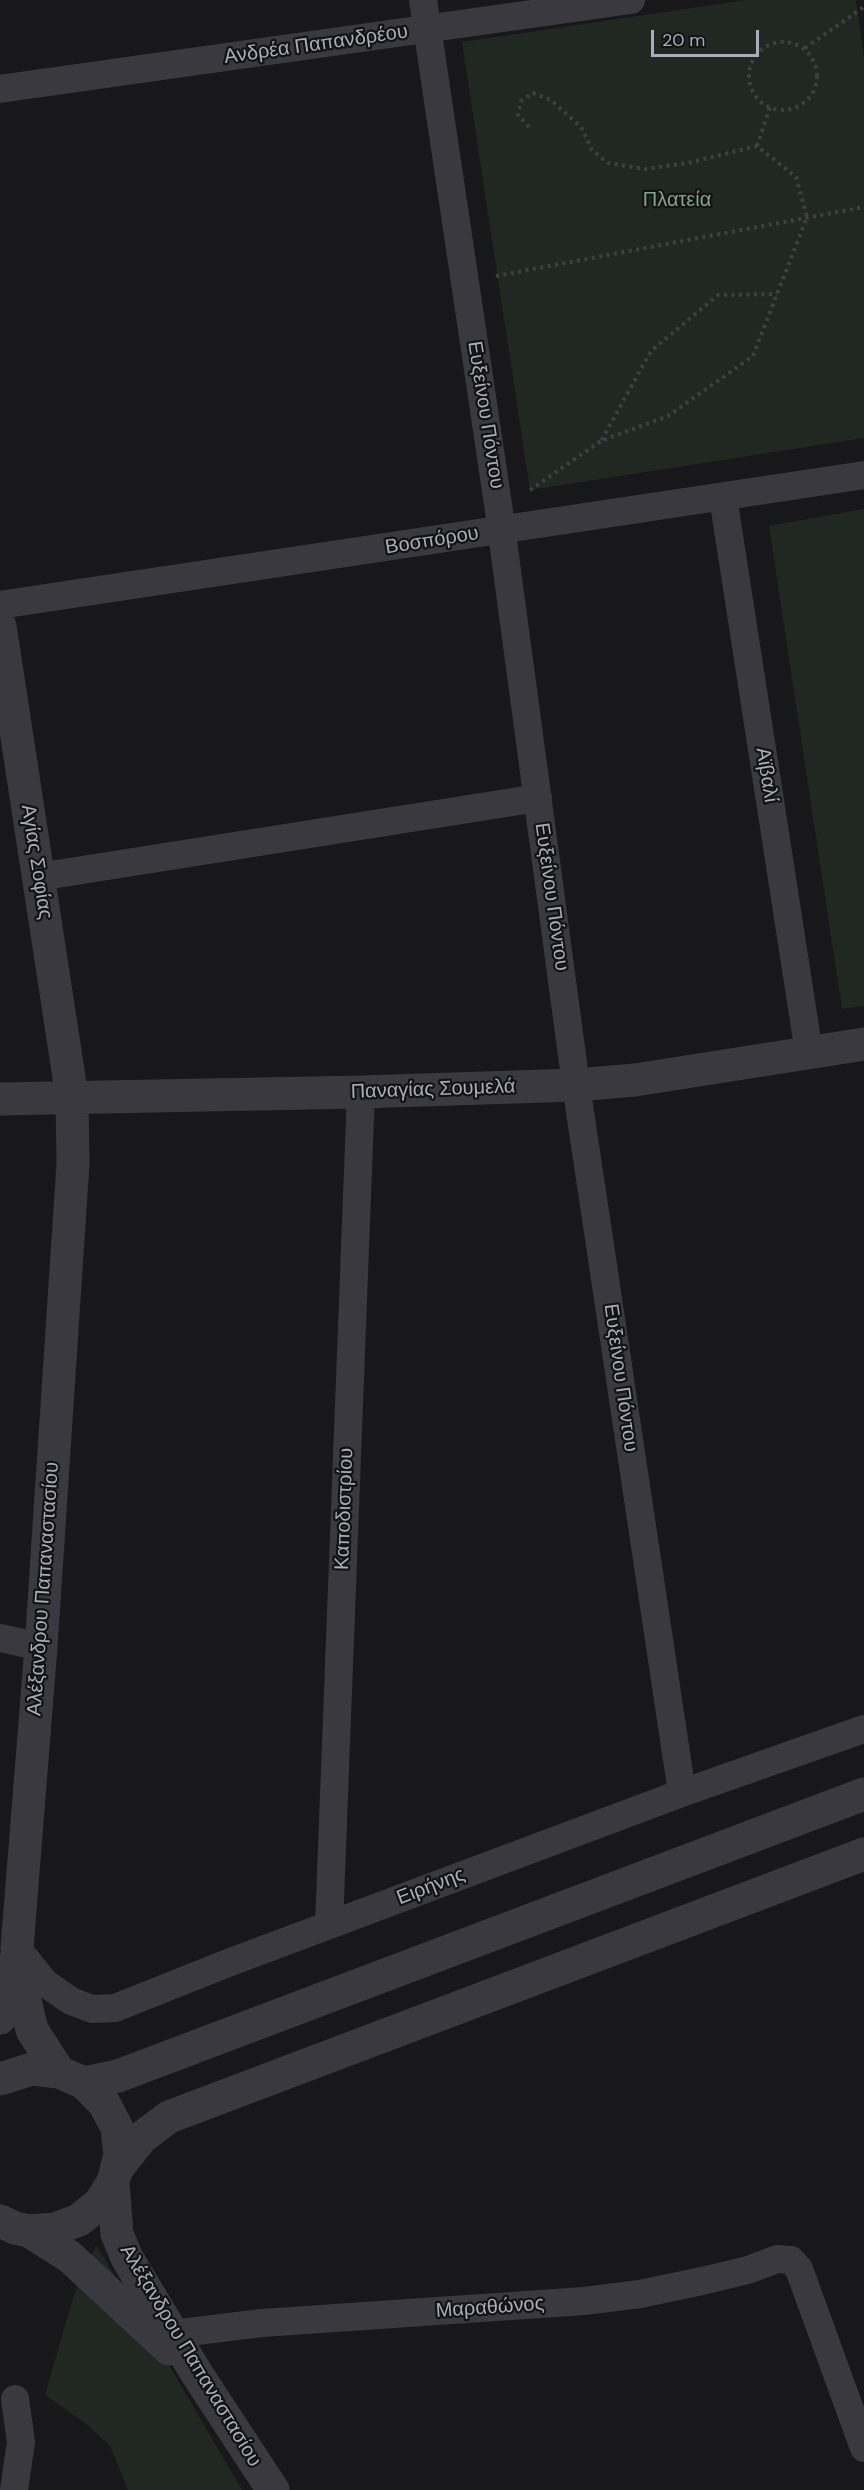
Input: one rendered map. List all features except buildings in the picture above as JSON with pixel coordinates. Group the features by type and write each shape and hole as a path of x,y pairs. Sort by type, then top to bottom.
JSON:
{"street":[{"name":"Ευξείνου Πόντου","path":"423,0 501,521 576,1085 682,1793"},
{"name":"Ανδρέα Παπανδρέου","path":"0,89 631,0"},
{"name":"Βοσπόρου","path":"0,605 501,521 723,496 864,475"},
{"name":"Αϊβαλί","path":"723,496 809,1053"},
{"name":"Αγίας Σοφίας","path":"0,626 72,1097"},
{"path":"38,877 538,798"},
{"name":"Παναγίας Σουμελά","path":"0,1098 361,1092 576,1085 635,1080 864,1044"},
{"name":"Καποδιστρίου","path":"329,1925 361,1092"},
{"name":"Αλέξανδρου Παπαναστασίου","path":"72,1097 73,1164 41,1647 18,1948 24,1996 32,2030 72,2078 104,2103 117,2128 120,2155 115,2176 117,2234 127,2258 197,2374 273,2490"},
{"path":"0,1638 41,1647"},
{"name":"Ειρήνης","path":"18,1948 45,1983 71,2001 92,2009 115,2007 682,1793 864,1729"},
{"path":"0,2079 32,2069 72,2078 118,2076 864,1794"},
{"path":"15,2226 55,2229 79,2220 99,2204 141,2138 169,2116 864,1854"},
{"path":"0,2018 18,1948"},
{"path":"15,2226 70,2257 197,2374"},
{"name":"Μαραθώνος","path":"172,2334 273,2322 584,2301 640,2294 748,2270 777,2259 791,2260 799,2269 864,2448"},
{"path":"14,2490 21,2442 15,2398"}],"path":[{"path":"805,48 864,7"},
{"path":"777,42 794,43 805,48 817,67 818,78 810,98 792,110 770,108 760,101 749,81 749,69 753,58 761,49 777,42"},
{"path":"529,127 518,115 521,101 533,93 551,100 581,127 592,150 608,163 645,169 688,163 757,146"},
{"path":"757,146 770,108"},
{"path":"501,521 601,441 669,416 753,356 807,217 796,177 757,146"},
{"path":"465,282 864,207"},
{"path":"601,441 651,351 717,295 777,294"}],"green space":[{"name":"Πλατεία","path":"746,0 856,0 864,58 864,438 530,490 462,42"},
{"path":"864,509 864,1006 842,1009 769,526"},
{"path":"96,2245 242,2490 128,2490 110,2446 85,2423 45,2395 73,2298"}]}
